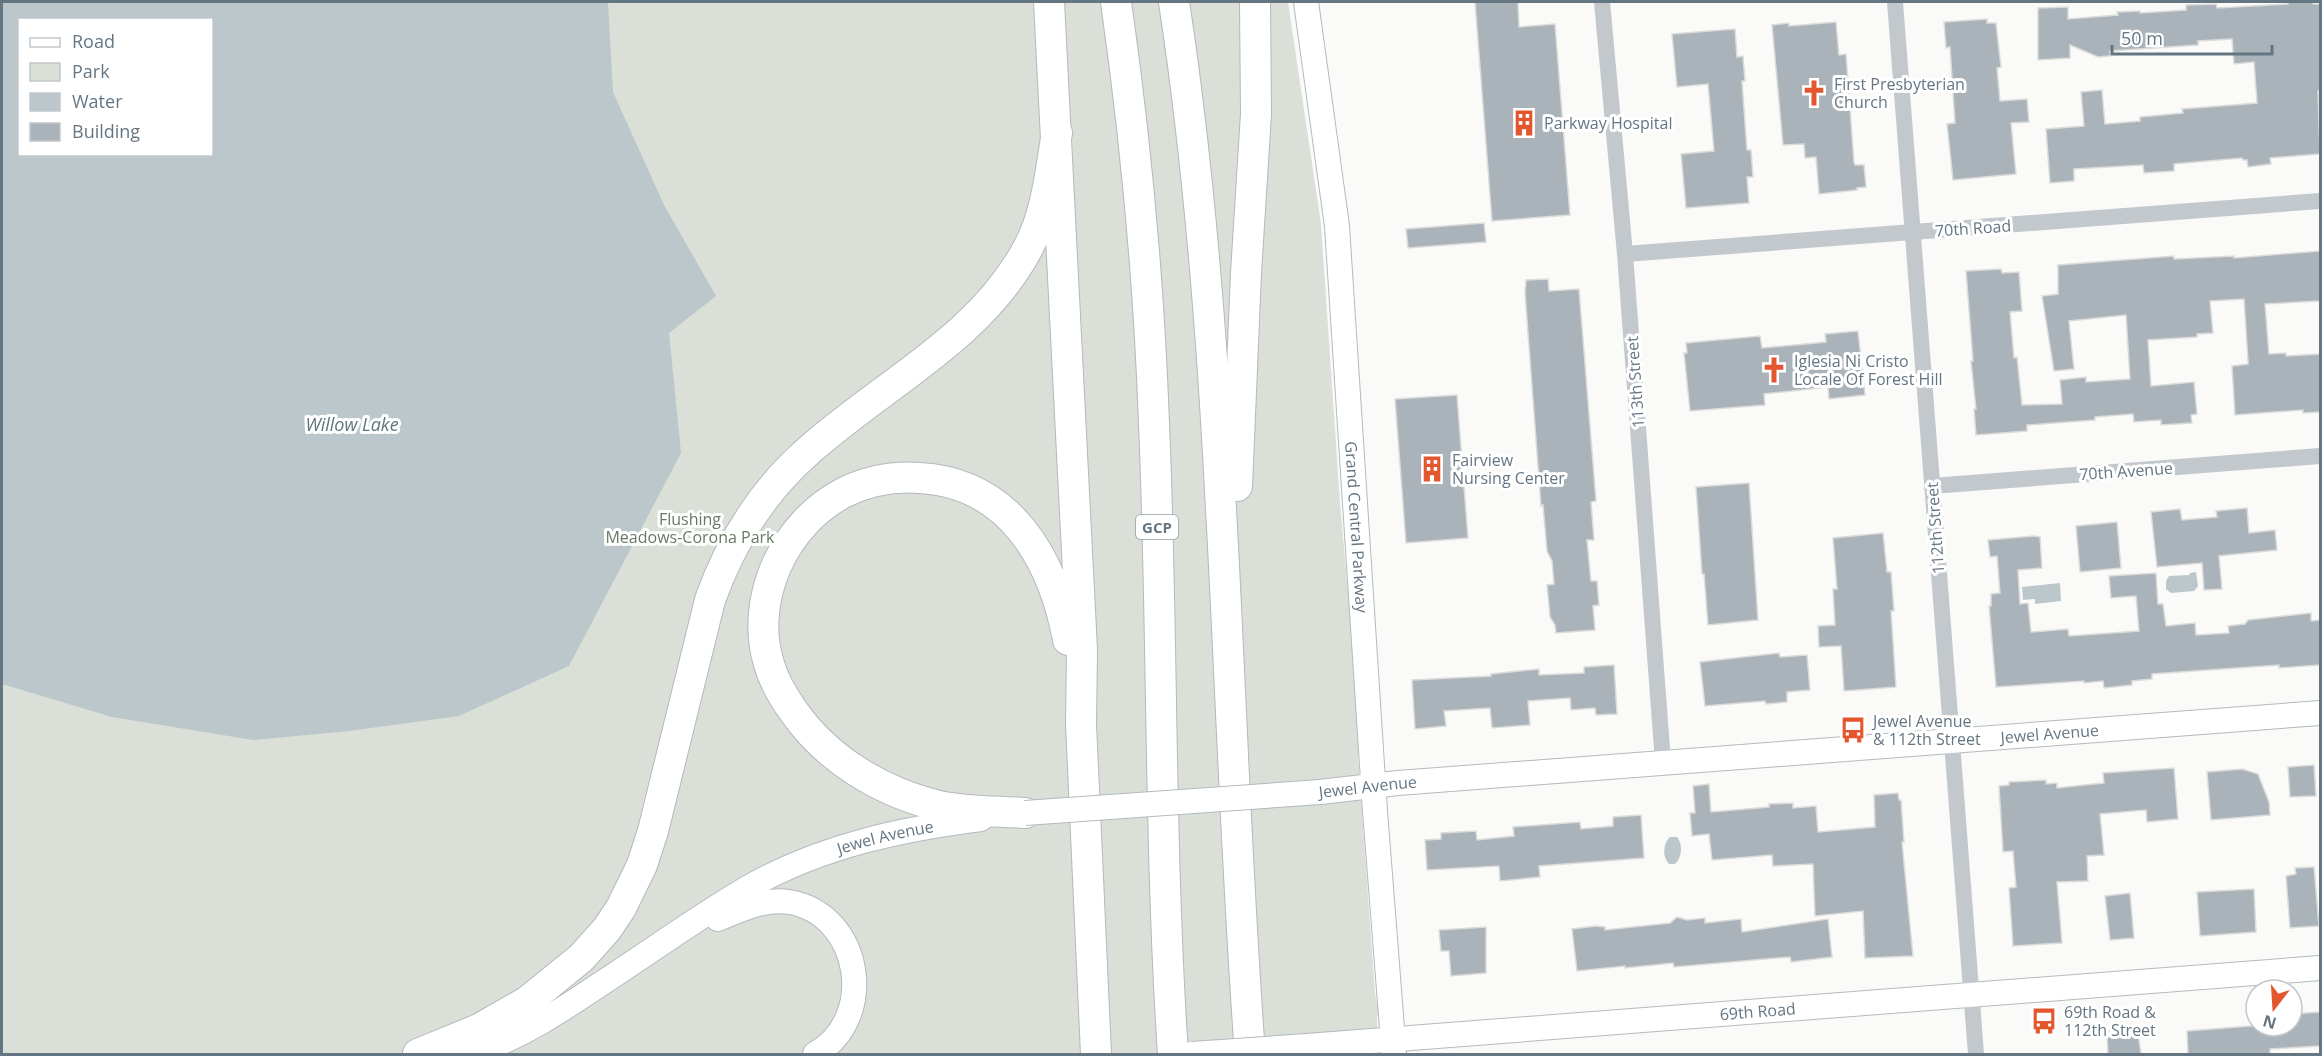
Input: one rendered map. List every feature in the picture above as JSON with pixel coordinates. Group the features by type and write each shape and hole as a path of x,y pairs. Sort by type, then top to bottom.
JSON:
{"highway":[{"path":"1049,2 1082,650 1081,724 1096,1054"},
{"name":"GCP","path":"1116,2 1139,189 1151,345 1157,502 1166,933 1173,1054"},
{"path":"1174,2 1197,181 1212,337 1237,858 1250,1054"},
{"path":"1229,690 1246,273 1256,114 1255,2"},
{"path":"418,1054 479,1029 528,1001 581,958 614,918 635,881 648,849 710,600 723,567 740,534 769,492 806,453 955,337 975,320 999,292 1020,262 1036,231 1046,196 1057,133"},
{"path":"1025,813 936,805 896,793 849,765 810,732 790,707 774,679 764,643 763,623 766,597 773,573 785,548 801,527 822,508 844,493 872,482 905,477 936,479 962,486 987,498 1009,515 1023,530 1049,576 1066,626 1081,724"}],"street":[{"name":"Grand Central Parkway","path":"1306,2 1337,226 1394,1047"},
{"name":"113th Street","path":"1602,2 1625,254 1663,762"},
{"name":"112th Street","path":"1895,2 1976,1054"},
{"name":"70th Road","path":"1625,254 2320,201"},
{"name":"70th Avenue","path":"1932,486 2320,456"},
{"name":"Jewel Avenue","path":"472,1054 500,1043 553,1016 752,886 793,865 833,850 902,830 1025,813 2320,713"},
{"path":"664,942 743,909 766,903 789,902 820,915 837,930 848,947 854,967 855,989 852,1008 843,1027 829,1045 815,1054"},
{"name":"69th Road","path":"1192,1054 1307,1046 1394,1047 1971,995 2320,968"}],"green space":[{"name":"Flushing Meadows-Corona Park","path":"2,2 1288,2 1321,224 1340,503 1362,751 1358,755 1375,994 1379,1013 1377,1016 1378,1054 2,1054"}],"water":[{"name":"Willow Lake","path":"2,2 608,2 613,92 664,205 716,296 669,333 681,453 569,666 459,716 349,731 253,740 112,717 2,684"},
{"path":"2196,572 2198,586 2194,591 2171,593 2166,589 2169,576 2189,575"},
{"path":"2060,583 2061,601 2035,604 2035,599 2023,600 2022,587"},
{"path":"1670,837 1677,837 1681,847 1675,864 1669,864 1664,854"}],"building":[{"name":"Parkway Hospital","path":"1475,2 1518,2 1519,27 1555,24 1570,215 1492,221"},
{"path":"2287,2 2320,4 2320,91 2318,91 2320,154 2270,158 2271,164 2248,167 2247,160 2242,158 2174,164 2174,171 2144,173 2143,165 2074,169 2074,181 2050,183 2046,129 2084,126 2081,92 2102,90 2105,124 2140,121 2140,117 2183,113 2182,109 2257,103 2254,62 2234,64 2232,39 2198,41 2198,45 2110,51 2110,56 2098,57 2070,45 2070,58 2038,60 2038,8 2068,7 2068,19 2118,15 2117,12 2186,10 2186,5 2216,4 2217,8 2288,4"},
{"path":"1987,19 1987,23 1996,23 2001,67 1997,68 2000,101 2027,99 2029,122 2011,123 2016,174 1953,180 1947,124 1955,123 1950,47 1946,48 1944,22"},
{"path":"1836,22 1839,55 1846,54 1854,162 1855,165 1864,165 1866,187 1819,194 1816,157 1805,158 1804,144 1783,145 1772,25"},
{"path":"1735,29 1737,57 1743,56 1745,81 1742,81 1747,150 1751,150 1753,177 1747,177 1749,203 1686,208 1681,154 1714,151 1708,84 1677,87 1672,34"},
{"path":"1484,223 1486,242 1408,248 1406,229"},
{"path":"2320,251 2320,301 2265,304 2269,354 2286,353 2286,356 2320,354 2320,412 2303,413 2303,410 2235,415 2232,366 2248,364 2244,299 2210,301 2213,333 2197,334 2197,337 2148,340 2151,386 2194,382 2197,414 2191,415 2192,423 2161,425 2161,420 2134,422 2133,414 2095,417 2095,420 2027,425 2027,431 1976,435 1966,271 2001,269 2002,273 2019,272 2022,311 2010,312 2014,358 2017,357 2022,405 2062,404 2060,380 2086,377 2086,382 2130,379 2126,315 2069,321 2074,369 2054,371 2042,296 2058,294 2058,265 2174,256 2174,259 2234,256 2234,258"},
{"path":"1548,279 1549,291 1579,289 1596,501 1591,502 1594,540 1587,540 1591,581 1597,581 1599,605 1593,606 1595,630 1556,633 1555,625 1550,617 1547,585 1554,584 1552,561 1547,551 1543,505 1541,506 1525,293 1526,280"},
{"name":"Iglesia Ni Cristo Locale Of Forest Hill","path":"1858,331 1865,395 1829,399 1828,387 1764,394 1765,405 1690,411 1684,353 1687,353 1686,343 1760,336 1762,348 1826,342 1825,334"},
{"name":"Fairview Nursing Center","path":"1457,395 1468,538 1406,543 1395,399"},
{"path":"1749,483 1758,620 1708,625 1696,487"},
{"path":"2247,508 2249,533 2275,530 2277,550 2219,556 2222,589 2204,590 2202,563 2157,567 2151,512 2180,509 2182,520 2217,517 2216,511"},
{"path":"2117,522 2121,568 2080,572 2076,526"},
{"path":"1883,533 1887,572 1891,572 1896,687 1844,691 1841,646 1819,647 1818,626 1835,625 1833,589 1837,589 1833,538"},
{"path":"2040,537 2042,568 2018,570 2020,604 2028,603 2031,632 2068,629 2069,636 2139,631 2136,596 2111,598 2109,576 2156,573 2158,604 2163,604 2166,626 2195,623 2196,635 2229,633 2228,626 2245,624 2248,620 2311,613 2311,621 2320,620 2320,665 2279,668 2279,665 2152,674 2152,679 2132,681 2132,685 2104,688 2103,681 1996,687 1989,606 1991,606 1991,594 2000,593 1997,556 1990,557 1988,540"},
{"path":"1779,653 1780,657 1807,655 1810,690 1787,692 1787,702 1766,704 1765,701 1705,706 1700,662"},
{"path":"1614,665 1617,714 1596,715 1595,708 1571,710 1570,698 1528,701 1530,725 1492,728 1490,708 1444,711 1446,726 1415,729 1412,680 1491,676 1491,674 1539,669 1539,675 1584,673 1584,667"},
{"path":"2314,765 2316,796 2290,797 2288,767"},
{"path":"2174,768 2178,819 2147,822 2146,810 2100,814 2104,855 2087,856 2088,881 2057,882 2062,943 2013,946 2009,888 2016,887 2013,851 2003,852 1999,786 2009,785 2009,782 2046,780 2046,784 2057,783 2057,788 2104,783 2103,773"},
{"path":"2242,769 2258,774 2269,802 2270,815 2211,820 2207,772"},
{"path":"1709,784 1711,812 1769,807 1769,804 1793,803 1793,808 1816,806 1818,832 1875,827 1874,795 1898,793 1899,800 1901,800 1904,842 1902,842 1913,956 1865,958 1863,911 1815,916 1813,864 1773,866 1772,855 1712,860 1709,834 1692,836 1690,813 1695,813 1693,786"},
{"path":"1641,815 1644,858 1539,866 1540,877 1500,881 1499,866 1427,870 1425,840 1441,839 1441,833 1476,831 1477,840 1514,836 1513,827 1580,822 1581,829 1613,826 1613,817"},
{"path":"2314,867 2319,926 2290,928 2286,876 2296,874 2295,868"},
{"path":"2254,889 2256,932 2200,936 2197,892"},
{"path":"2130,893 2134,938 2110,940 2105,896"},
{"path":"1677,917 1687,920 1705,918 1705,923 1741,919 1742,932 1828,919 1832,957 1791,962 1790,957 1674,967 1673,963 1577,971 1572,929 1596,926 1605,927 1605,930 1670,923"},
{"path":"1486,927 1486,973 1451,976 1449,951 1441,951 1439,930"},
{"path":"2320,1012 2320,1046 2270,1049 2270,1054 2188,1054 2187,1031 2244,1026 2244,1038 2304,1038 2304,1013"},
{"path":"2137,1026 2141,1054 2108,1054 2107,1036 2110,1036 2110,1027"}],"place":[{"name":"First Presbyterian Church","path":"1814,93"},
{"name":"Parkway Hospital","path":"1524,123"},
{"name":"Iglesia Ni Cristo Locale Of Forest Hill","path":"1774,370"},
{"name":"Fairview Nursing Center","path":"1432,469"},
{"name":"Jewel Avenue & 112th Street","path":"1853,730"},
{"name":"69th Road & 112th Street","path":"2044,1021"}]}
